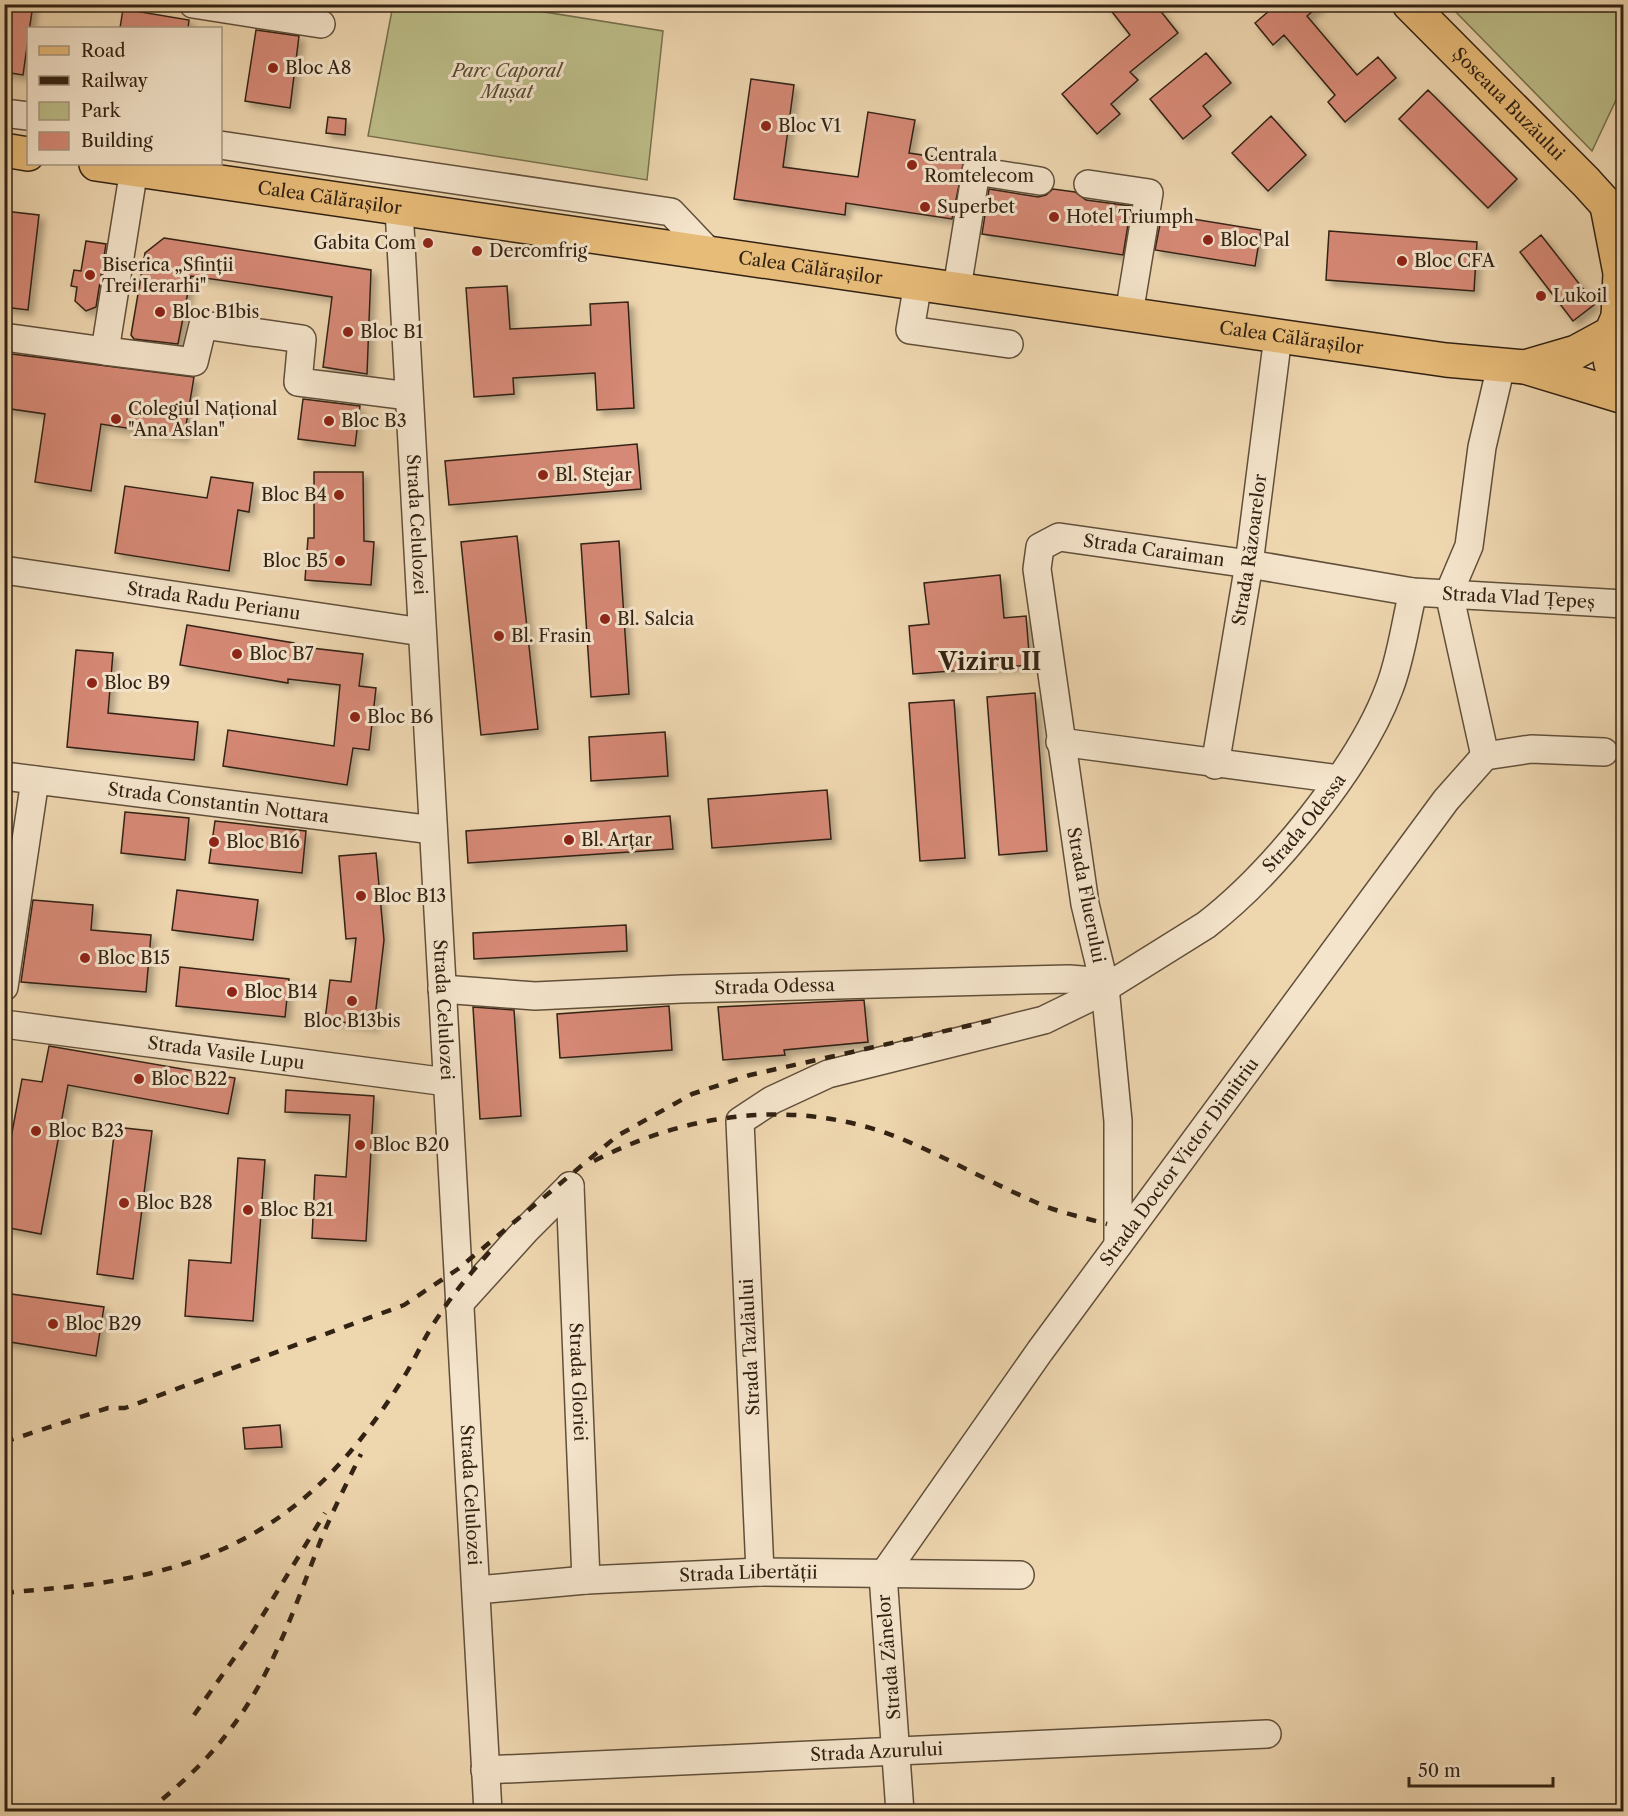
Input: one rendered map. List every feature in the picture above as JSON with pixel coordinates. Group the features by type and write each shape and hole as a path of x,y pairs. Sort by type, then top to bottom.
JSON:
{"main road":[{"name":"Șoseaua Buzăului","path":"1409,4 1615,215 1620,273 1617,320 1609,350 1612,367 1623,386"},
{"path":"4,150 27,154"},
{"name":"Calea Călărașilor","path":"104,165 1278,336 1513,366 1623,397"},
{"name":"Calea Călărașilor","path":"1513,366 1576,352 1617,320"}],"street":[{"path":"193,4 321,24"},
{"path":"4,113 27,117"},
{"path":"222,145 671,212 710,253"},
{"path":"105,351 134,169"},
{"path":"957,288 976,171 1040,181"},
{"path":"1088,184 1149,193 1129,314"},
{"name":"Strada Celulozei","path":"399,209 488,1812"},
{"path":"918,283 910,330 1009,344"},
{"path":"4,337 194,363 202,325 302,339 298,382 409,396"},
{"name":"Strada Răzoarelor","path":"1215,765 1249,564 1278,336"},
{"path":"1513,366 1482,447 1468,546 1449,593 1485,756 1531,749 1604,752"},
{"name":"Strada Caraiman","path":"1040,547 1059,537 1249,564 1413,592"},
{"name":"Strada Fluerului","path":"1040,547 1037,569 1060,742 1085,904 1105,987 1118,1121 1118,1245"},
{"name":"Strada Radu Perianu","path":"4,570 422,632"},
{"name":"Strada Vlad Țepeș","path":"1413,592 1623,604"},
{"name":"Strada Odessa","path":"740,1121 772,1100 828,1074 1044,1020 1069,1009 1206,925 1243,895 1339,779 1367,737 1390,689 1413,592"},
{"path":"1060,742 1215,765 1339,779"},
{"name":"Strada Doctor Victor Dimitriu","path":"883,1575 1118,1245 1453,792 1485,756"},
{"name":"Strada Constantin Nottara","path":"4,776 433,830"},
{"path":"4,987 35,780"},
{"name":"Strada Odessa","path":"442,989 535,996 682,989 1068,979 1094,981 1105,987"},
{"name":"Strada Vasile Lupu","path":"4,1024 447,1082"},
{"name":"Strada Tazlăului","path":"740,1121 760,1572"},
{"name":"Strada Gloriei","path":"459,1304 526,1230 570,1186 586,1580"},
{"name":"Strada Libertății","path":"477,1590 586,1580 760,1572 1020,1575"},
{"name":"Strada Zânelor","path":"883,1575 900,1812"},
{"name":"Strada Azurului","path":"485,1770 1267,1734"}],"green space":[{"name":"Parc Caporal Mușat","path":"393,5 501,5 663,31 647,180 368,136"},
{"path":"1449,5 1623,5 1623,85 1592,151"}],"building":[{"path":"4,4 33,4 30,27 27,27 23,75 4,72"},
{"path":"1106,4 1155,4 1178,33 1130,72 1138,80 1111,104 1120,114 1097,134 1062,94 1130,35"},
{"path":"1277,4 1321,4 1307,16 1357,75 1378,57 1396,78 1345,122 1328,102 1335,95 1284,35 1273,45 1255,23"},
{"path":"123,9 189,20 188,27 120,27"},
{"name":"Bloc A8","path":"256,30 299,36 290,108 245,101"},
{"path":"1206,53 1231,83 1203,106 1211,116 1183,139 1150,99"},
{"path":"751,79 794,85 783,167 858,177 868,112 915,120 909,153 964,161 952,219 846,203 845,215 734,199"},
{"path":"1428,90 1517,179 1488,208 1399,119"},
{"path":"1271,116 1306,155 1268,191 1232,153"},
{"path":"328,117 346,119 345,135 326,133"},
{"name":"Hotel Triumph","path":"989,189 1038,197 1046,195 1053,189 1075,192 1086,200 1131,206 1123,255 982,234"},
{"path":"4,211 39,215 28,310 4,307"},
{"name":"Bloc Pal","path":"1162,214 1261,230 1255,266 1155,250"},
{"name":"Bloc CFA","path":"1329,231 1477,242 1474,291 1326,280"},
{"path":"1541,235 1595,304 1573,321 1520,252"},
{"path":"164,238 371,270 367,374 323,367 332,297 281,289 191,276 178,344 134,339 131,335 145,253"},
{"name":"Biserica „Sfinții Trei Ierarhi\"","path":"86,241 106,244 96,307 86,311 75,301 77,287 71,286 74,270 81,271"},
{"path":"507,286 510,329 591,325 590,304 628,302 634,408 597,410 595,373 513,378 514,394 474,397 466,288"},
{"name":"Colegiul Național \"Ana Aslan\"","path":"4,353 194,377 184,437 101,424 91,491 35,482 45,414 4,408"},
{"name":"Bloc B3","path":"303,399 360,406 355,446 298,439"},
{"name":"Bl. Stejar","path":"637,444 641,489 449,505 445,461"},
{"path":"314,472 363,472 364,541 374,542 371,585 305,580 308,538 314,538"},
{"path":"211,477 253,483 249,512 238,510 229,571 115,553 125,486 207,498"},
{"name":"Bl. Frasin","path":"517,536 538,729 481,735 461,542"},
{"name":"Bl. Salcia","path":"619,541 629,694 591,697 581,544"},
{"path":"1000,575 1004,618 1026,616 1030,665 913,674 909,626 929,624 924,583"},
{"path":"187,625 294,643 294,646 363,654 359,686 376,688 369,750 353,748 347,785 223,766 228,730 334,746 340,685 288,679 288,683 180,665"},
{"name":"Bloc B9","path":"76,650 113,653 108,713 198,722 194,760 67,747"},
{"path":"1035,693 1047,851 999,855 987,697"},
{"path":"954,700 965,858 920,861 909,703"},
{"path":"665,732 668,776 591,781 589,737"},
{"path":"827,790 831,839 712,848 708,799"},
{"path":"125,812 189,818 185,860 121,853"},
{"name":"Bl. Arțar","path":"670,816 673,849 468,863 466,831"},
{"path":"215,821 306,831 302,873 209,863"},
{"path":"376,853 384,940 374,1026 325,1020 330,980 351,982 356,938 346,939 339,856"},
{"path":"177,890 258,900 253,940 172,930"},
{"name":"Bloc B15","path":"33,900 93,905 91,930 151,935 146,992 21,982"},
{"path":"626,925 627,951 474,959 473,933"},
{"name":"Bloc B14","path":"180,967 289,979 285,1017 176,1006"},
{"path":"864,1000 868,1042 784,1050 785,1055 723,1060 718,1007"},
{"path":"669,1006 672,1050 560,1058 557,1014"},
{"path":"473,1007 514,1010 521,1116 480,1119"},
{"path":"49,1046 235,1078 228,1114 68,1085 41,1234 4,1227 4,1175 22,1079 42,1082"},
{"name":"Bloc B20","path":"286,1090 374,1096 366,1241 312,1238 315,1175 346,1177 350,1115 285,1112"},
{"name":"Bloc B28","path":"115,1127 152,1131 133,1279 97,1274"},
{"name":"Bloc B21","path":"238,1158 265,1160 253,1321 185,1316 189,1260 231,1263"},
{"name":"Bloc B29","path":"4,1293 104,1307 96,1356 4,1341"},
{"path":"280,1425 282,1447 245,1449 243,1428"}],"railway":[{"path":"4,1442 108,1408 125,1408 404,1305 458,1269 617,1136 692,1094 750,1075 998,1019"},
{"path":"594,1161 630,1144 667,1131 705,1122 743,1116 820,1117 859,1125 897,1137 1042,1205 1107,1224"},
{"path":"4,1593 118,1580 166,1569 209,1555 248,1536 284,1514 316,1487 375,1421 444,1308 495,1246"},
{"path":"147,1812 208,1756 226,1735 256,1690 280,1642 325,1531 361,1454"},
{"path":"194,1715 252,1633 325,1513"}],"place":[{"name":"Bloc A8","path":"273,68"},
{"name":"Bloc V1","path":"766,126"},
{"name":"Centrala Romtelecom","path":"912,165"},
{"name":"Superbet","path":"925,207"},
{"name":"Hotel Triumph","path":"1054,217"},
{"name":"Bloc Pal","path":"1208,240"},
{"name":"Gabita Com","path":"428,243"},
{"name":"Dercomfrig","path":"477,251"},
{"name":"Bloc CFA","path":"1402,261"},
{"name":"Biserica „Sfinții Trei Ierarhi\"","path":"90,275"},
{"name":"Lukoil","path":"1541,296"},
{"name":"Bloc B1bis","path":"160,312"},
{"name":"Bloc B1","path":"348,332"},
{"name":"Colegiul Național \"Ana Aslan\"","path":"116,419"},
{"name":"Bloc B3","path":"329,421"},
{"name":"Bl. Stejar","path":"543,475"},
{"name":"Bloc B4","path":"339,495"},
{"name":"Bloc B5","path":"340,561"},
{"name":"Bl. Salcia","path":"605,619"},
{"name":"Bl. Frasin","path":"499,636"},
{"name":"Bloc B7","path":"237,654"},
{"name":"Bloc B9","path":"92,683"},
{"name":"Bloc B6","path":"355,717"},
{"name":"Bl. Arțar","path":"569,840"},
{"name":"Bloc B16","path":"214,842"},
{"name":"Bloc B13","path":"361,896"},
{"name":"Bloc B15","path":"85,958"},
{"name":"Bloc B14","path":"232,992"},
{"name":"Bloc B13bis","path":"352,1001"},
{"name":"Bloc B22","path":"139,1079"},
{"name":"Bloc B23","path":"36,1131"},
{"name":"Bloc B20","path":"360,1145"},
{"name":"Bloc B28","path":"124,1203"},
{"name":"Bloc B21","path":"248,1210"},
{"name":"Bloc B29","path":"53,1324"}],"district":[{"name":"Viziru II","path":"990,662"}]}
